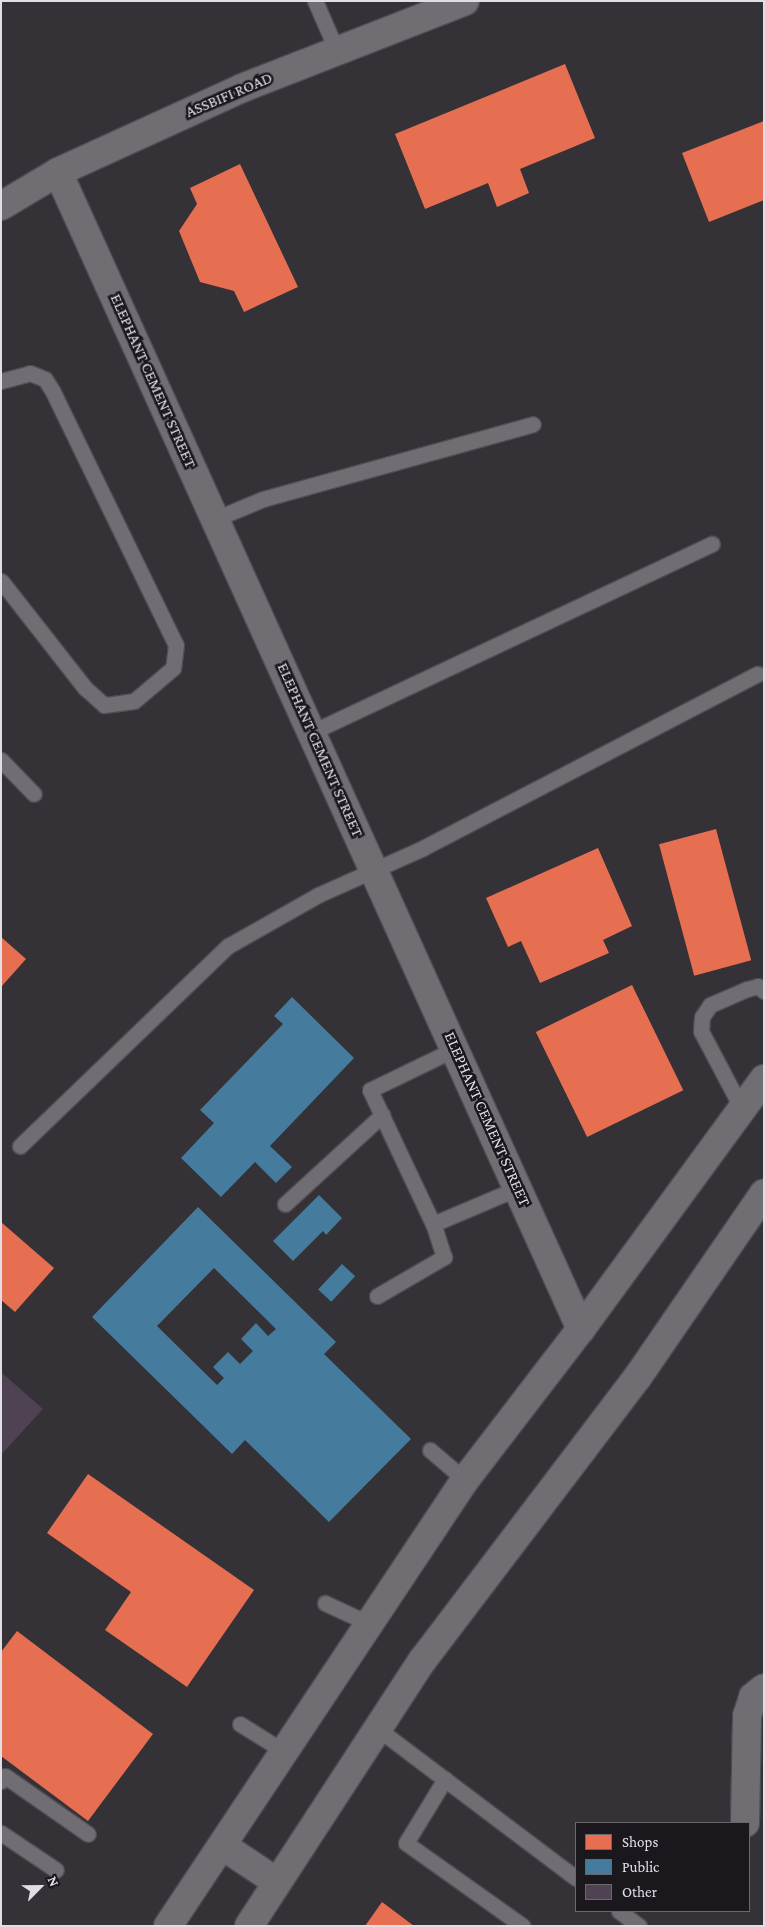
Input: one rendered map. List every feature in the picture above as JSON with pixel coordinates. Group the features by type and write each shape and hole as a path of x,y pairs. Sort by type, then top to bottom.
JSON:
{"street":[{"name":"ASSBIFI ROAD","path":"1,206 58,172 242,88 465,1"},
{"name":"ELEPHANT CEMENT STREET","path":"58,172 581,1329"},
{"path":"168,1926 465,1480 581,1329 741,1107 764,1079"},
{"path":"248,1926 422,1661 637,1378 764,1193"},
{"path":"745,1822 747,1716 753,1697 764,1688"},
{"path":"223,1846 277,1882"}],"lane":[{"path":"316,1 337,50"},
{"path":"1,381 30,373 45,379 53,392 176,645 173,668 134,701 104,704 85,688 1,581"},
{"path":"215,519 263,499 533,424"},
{"path":"312,732 712,544"},
{"path":"20,1146 228,946 318,895 374,871 757,674"},
{"path":"1,760 34,794"},
{"path":"741,1107 701,1031 702,1017 710,1005 740,992 758,986 764,991"},
{"path":"377,1296 444,1257 433,1224 370,1090 455,1049"},
{"path":"286,1204 382,1115"},
{"path":"433,1224 518,1188"},
{"path":"430,1450 465,1480"},
{"path":"325,1602 368,1623"},
{"path":"240,1724 285,1752"},
{"path":"378,1729 575,1877"},
{"path":"1,1781 5,1776 88,1834"},
{"path":"445,1779 406,1843 523,1926"},
{"path":"1,1833 56,1870"},
{"path":"620,1912 639,1926"}],"building: Shops":[{"path":"565,64 595,138 520,169 529,193 497,207 488,183 425,209 395,134"},
{"path":"764,121 764,200 709,222 682,153"},
{"path":"240,164 298,287 244,312 234,291 200,282 179,231 197,204 190,188"},
{"path":"716,829 751,960 694,976 659,844"},
{"path":"598,848 632,926 603,940 609,953 540,983 521,941 508,947 486,898"},
{"path":"1,937 26,959 1,987"},
{"path":"632,985 683,1090 587,1137 536,1032"},
{"path":"1,1222 54,1268 15,1312 1,1300"},
{"path":"88,1474 254,1590 187,1687 105,1630 131,1592 47,1533"},
{"path":"17,1631 153,1734 88,1821 1,1756 1,1652"},
{"path":"382,1902 414,1926 365,1926"}],"building: Public":[{"path":"292,997 354,1058 270,1146 292,1167 276,1183 255,1162 221,1197 181,1158 214,1123 200,1110 283,1024 274,1016"},
{"path":"319,1195 342,1218 326,1235 323,1231 293,1261 273,1241"},
{"path":"198,1207 336,1342 324,1354 411,1439 329,1522 245,1440 232,1454 92,1317","holes":["214,1268 276,1329 268,1336 256,1323 241,1339 253,1351 240,1364 228,1352 213,1367 224,1378 217,1385 157,1326"]},
{"path":"342,1264 355,1276 331,1302 318,1290"}],"building: Other":[{"path":"1,1372 43,1409 1,1455"}]}
